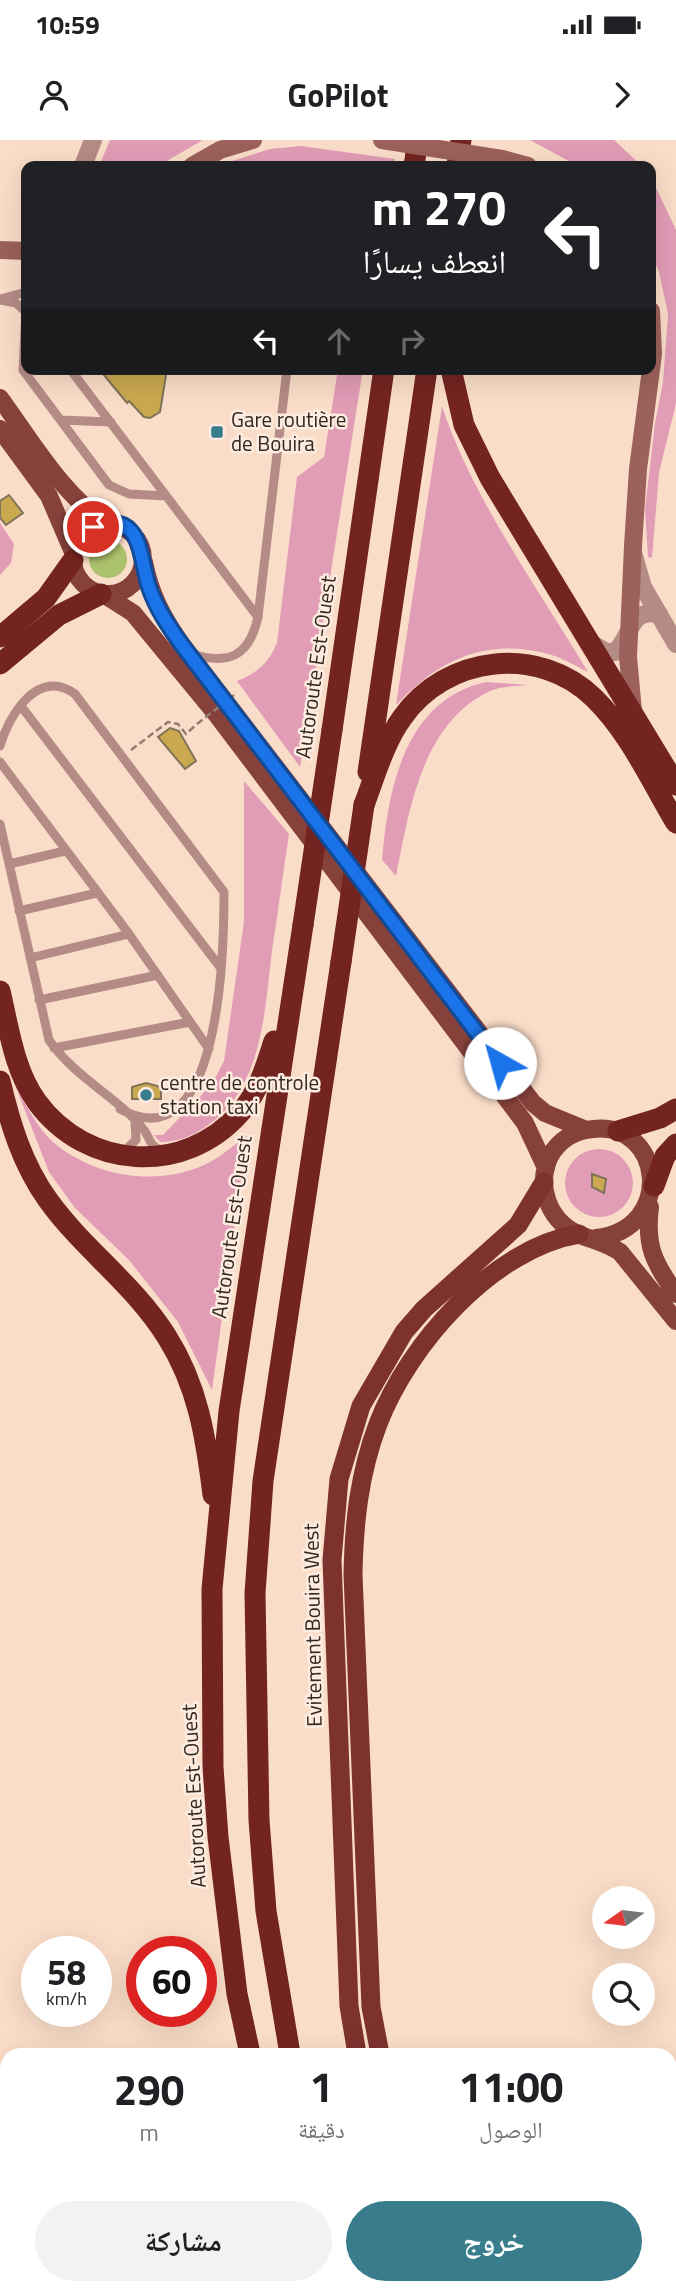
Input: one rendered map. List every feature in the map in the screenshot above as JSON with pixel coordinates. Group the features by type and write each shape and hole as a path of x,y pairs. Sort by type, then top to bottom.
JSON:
{"highway":[{"path":"415,161 418,140"},
{"path":"458,161 461,140"},
{"name":"Autoroute Est-Ouest","path":"249,2048 237,1994 226,1916 213,1768 212,1602 229,1411 383,375"},
{"path":"289,2048 266,1911 259,1820 255,1593 263,1481 426,375"},
{"path":"452,375 464,425 490,478 676,785"},
{"path":"0,637 46,598 73,556"},
{"path":"0,664 59,615 102,594"},
{"path":"364,806 393,734 413,705 444,679 469,669 500,662 555,672 592,697 612,718 676,823"},
{"path":"0,991 18,1063 37,1101 74,1138 116,1154 154,1158 178,1153 207,1141 243,1111 264,1069 293,982"},
{"path":"0,1081 13,1134 27,1165 48,1200 153,1315 181,1361 202,1421 218,1533"},
{"path":"618,1131 660,1118 676,1108"},
{"path":"652,1194 665,1156 676,1144"},
{"name":"Evitement Bouira West","path":"356,2048 349,2006 332,1560 339,1479 361,1406 404,1332 424,1309 518,1225 545,1175"},
{"name":"Evitement Bouira West","path":"379,2048 371,2007 353,1575 354,1513 366,1463 378,1423 397,1385 429,1339 456,1308 524,1252 559,1238 587,1236"}],"main road":[{"path":"201,161 220,150 253,140"},
{"path":"382,140 509,161"},
{"path":"0,250 21,251"},
{"path":"634,714 628,657 633,546 638,469 650,375"},
{"path":"0,398 76,500 95,517 125,527 137,538 149,587 161,614 188,653 521,1090 545,1113 584,1129 618,1131 633,1140 645,1153 652,1168 647,1234 650,1248 676,1294"},
{"path":"0,429 49,496 81,582 133,613 217,715 517,1112 531,1132 545,1175 546,1198 553,1214 564,1226 620,1252 676,1321"},
{"path":"73,556 86,531 109,523"},
{"path":"102,594 120,593 134,584 144,562"},
{"path":"545,1175 560,1144 584,1129"},
{"path":"587,1236 613,1236 629,1229 641,1218 652,1194"}],"street":[{"path":"85,161 93,140"},
{"path":"633,546 643,587 676,644"},
{"path":"591,643 606,652 615,652 638,616 648,612 659,614"}],"lane":[{"path":"0,300 21,294"},
{"path":"0,300 16,303 21,308"},
{"path":"27,375 109,485 129,494 166,496"},
{"path":"75,375 258,617"},
{"path":"188,653 208,659 234,657 252,639 258,617 287,375"},
{"path":"61,420 111,422"},
{"path":"0,746 9,722 37,689 51,685 66,687 75,694 224,892 220,967 209,1049 194,1087 178,1106 150,1118 141,1118 120,1109"},
{"path":"21,706 220,967"},
{"path":"0,762 129,934 209,1049"},
{"path":"0,824 46,1032 54,1048 143,1129 153,1147 178,1153"},
{"path":"9,864 65,851"},
{"path":"19,911 97,893"},
{"path":"30,958 129,934"},
{"path":"39,1000 158,975"},
{"path":"54,1048 190,1022"},
{"path":"116,1154 125,1151 136,1140 134,1122"}],"path":[{"path":"122,756 168,722 178,724 186,734 234,695"}],"shaded area":[{"path":"110,140 203,140 167,161 101,161"},
{"path":"530,140 614,140 637,161 569,161"},
{"path":"301,146 395,159 232,161 270,149"},
{"path":"656,188 676,230 676,403 659,473 652,558 648,557 645,509 655,423 663,382 668,314 656,265"},
{"path":"337,375 362,375 300,767 237,681 262,666 277,643 297,477 324,457"},
{"path":"442,406 470,474 488,508 588,672 563,659 525,649 484,651 464,656 446,665 412,689 396,705"},
{"path":"0,523 14,544 11,563 0,575"},
{"path":"108,540 121,546 127,559 121,572 108,578 95,572 89,559 95,546"},
{"path":"486,682 528,685 490,691 467,705 448,724 422,771 396,876 382,860 389,804 406,751 419,727 436,707 459,692"},
{"path":"244,781 289,834 263,1025 249,1072 224,1112 193,1134 160,1142 154,1135 163,1135 212,1084 224,1061 244,922"},
{"path":"17,1090 35,1121 59,1147 94,1166 134,1176 174,1174 193,1169 212,1161 247,1136 212,1390 178,1322 129,1260 75,1208 49,1172"},
{"path":"599,1149 612,1152 623,1159 630,1170 633,1183 630,1196 623,1207 612,1214 599,1217 586,1214 575,1207 568,1196 565,1183 568,1170 575,1159 586,1152"}],"building":[{"path":"104,375 166,375 160,412 150,418 144,417 129,401 127,403"},
{"path":"9,495 23,513 6,525 0,518 0,501"},
{"path":"170,728 179,731 196,761 185,769 158,737"},
{"name":"centre de controle station taxi","path":"146,1083 161,1087 161,1099 132,1099 132,1087"},
{"path":"592,1174 606,1179 604,1193 592,1187"}],"place":[{"name":"Gare routière de Bouira","path":"217,432"},
{"name":"centre de controle station taxi","path":"146,1095"}],"route":[{"path":"93,527 117,524 125,527 137,538 144,554 149,587 161,614 182,645 500,1063"}]}
